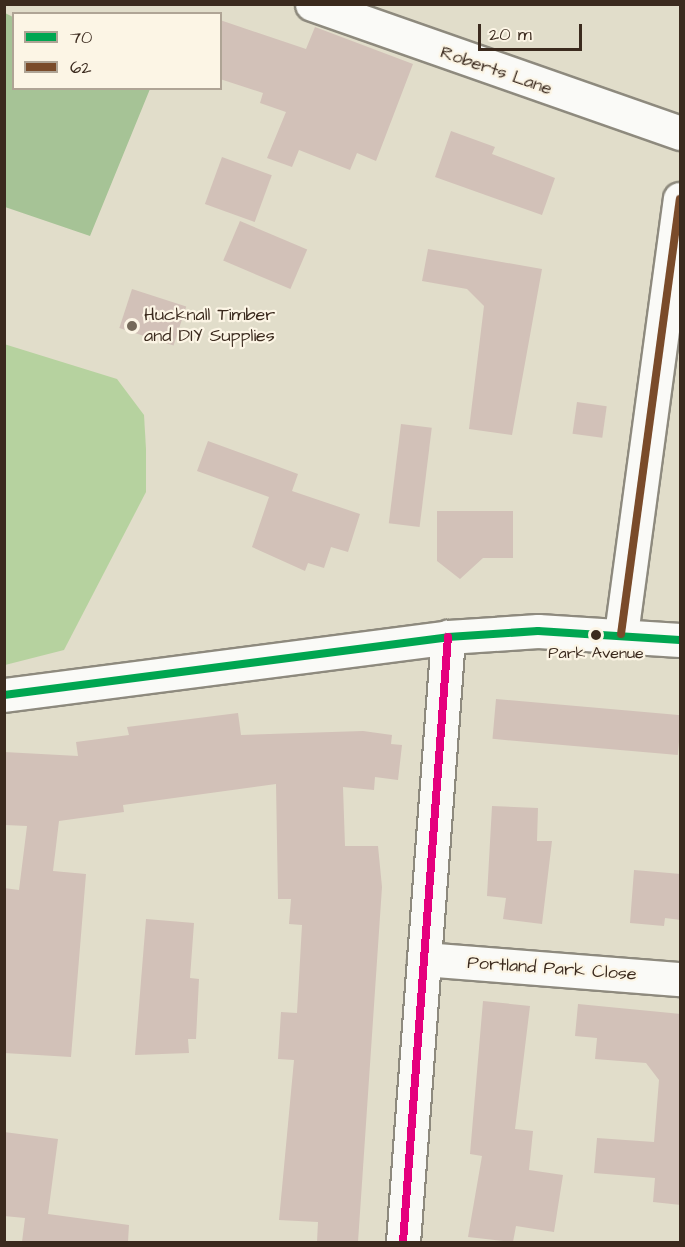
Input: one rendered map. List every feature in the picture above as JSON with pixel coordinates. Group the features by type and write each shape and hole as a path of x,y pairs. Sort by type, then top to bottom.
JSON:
{"street":[{"name":"Roberts Lane","path":"312,4 681,133"},
{"path":"621,634 681,199"},
{"path":"4,695 448,637 538,631 621,634 681,640"},
{"path":"403,1242 448,637"},
{"name":"Portland Park Close","path":"424,959 681,979"}],"green space":[{"path":"5,13 12,16 12,90 150,90 90,236 5,207"},
{"path":"4,344 117,379 144,415 146,449 146,492 64,650 5,665"}],"building":[{"path":"222,21 306,49 315,27 413,64 376,161 357,153 350,170 299,150 292,167 267,158 286,112 260,103 263,93 222,80"},
{"path":"451,131 495,147 492,154 555,178 542,215 435,177"},
{"path":"222,157 272,175 255,222 205,204"},
{"path":"240,221 307,250 290,289 223,261"},
{"path":"428,249 542,269 512,435 469,429 484,306 467,289 422,281"},
{"path":"132,289 186,307 174,346 119,328"},
{"path":"577,402 607,406 602,438 573,434"},
{"path":"401,424 432,428 420,527 389,523"},
{"path":"208,441 298,474 292,491 360,514 348,552 331,547 324,568 308,563 305,571 252,547 269,497 197,471"},
{"path":"437,511 513,511 513,558 483,558 460,579 437,561"},
{"path":"496,699 680,715 678,755 493,739"},
{"path":"238,713 241,735 363,731 392,735 391,744 402,745 398,780 375,777 374,790 343,787 345,846 378,846 382,887 358,1242 317,1242 318,1222 279,1220 294,1060 278,1059 281,1012 297,1013 302,925 289,924 291,899 278,899 276,784 123,805 124,812 59,821 53,871 86,874 71,1057 4,1053 4,888 19,890 27,826 5,825 4,752 78,756 76,742 129,735 127,727"},
{"path":"492,806 538,808 537,841 552,841 542,924 503,919 506,898 487,896"},
{"path":"634,870 681,874 681,920 665,918 664,926 630,923"},
{"path":"146,919 194,923 190,978 199,979 196,1039 188,1039 189,1053 135,1055"},
{"path":"483,1001 530,1006 515,1129 533,1131 529,1170 563,1175 554,1232 516,1226 513,1242 468,1237 482,1156 470,1154"},
{"path":"578,1004 681,1014 681,1205 653,1202 655,1178 594,1173 597,1138 654,1142 659,1080 646,1063 595,1059 597,1038 575,1036"},
{"path":"4,1132 58,1139 48,1214 129,1225 128,1242 22,1242 25,1218 4,1216"}],"transit line":[{"name":"62","path":"621,634 680,199"},
{"name":"70","path":"4,695 448,637 538,631 680,640"},
{"path":"403,1242 448,637"}],"place":[{"name":"Hucknall Timber and DIY Supplies","path":"132,326"},
{"name":"Park Avenue","path":"596,635"}]}
